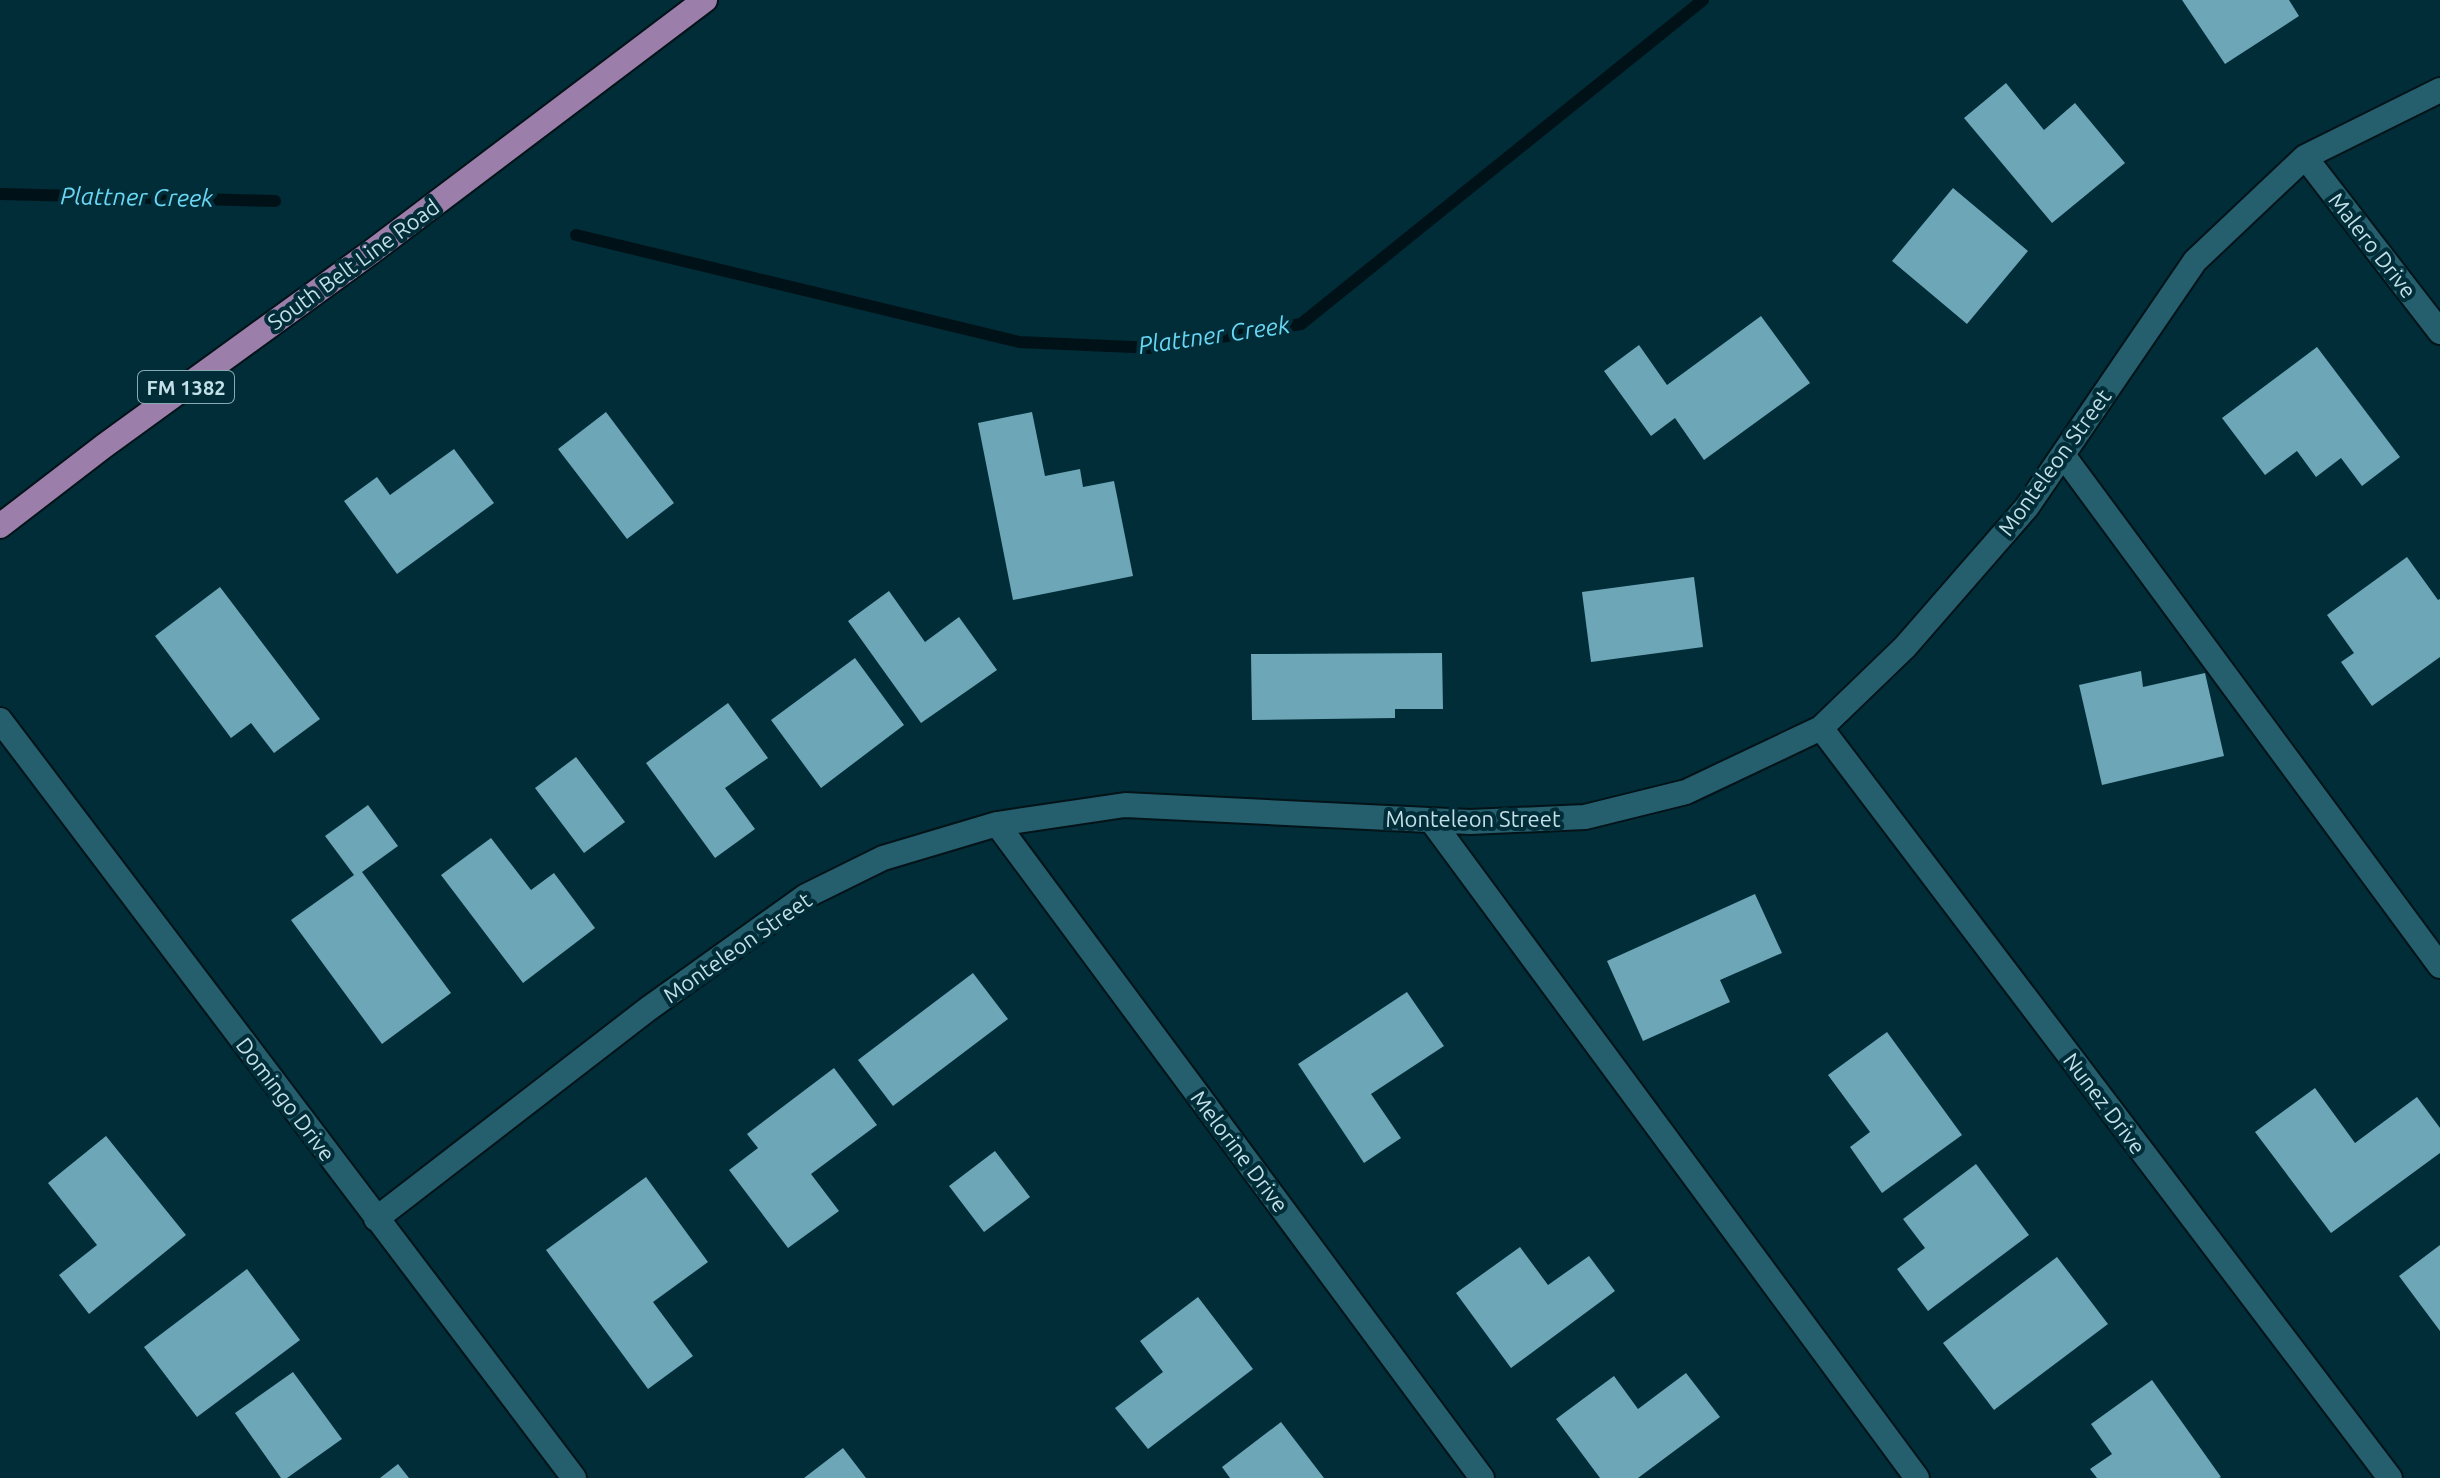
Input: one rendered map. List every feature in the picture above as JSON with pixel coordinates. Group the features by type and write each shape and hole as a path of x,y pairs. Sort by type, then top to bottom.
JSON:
{"main road":[{"name":"South Belt Line Road","path":"0,526 104,446 374,250 705,0"}],"street":[{"name":"Monteleon Street","path":"376,1219 648,1009 806,896 883,858 997,824 1125,805 1470,822 1585,817 1686,792 1821,728 1905,647 2027,507 2195,261 2305,157 2440,90"},
{"name":"Malero Drive","path":"2305,157 2440,332"},
{"path":"2063,455 2440,966"},
{"name":"Domingo Drive","path":"0,720 574,1478"},
{"name":"Nunez Drive","path":"1821,728 2390,1478"},
{"path":"1431,820 1917,1478"},
{"name":"Melorine Drive","path":"997,824 1482,1478"}],"building":[{"path":"2182,0 2289,0 2299,16 2225,64"},
{"path":"2006,83 2044,130 2075,103 2125,163 2052,223 1964,118"},
{"path":"1953,188 2028,251 1967,324 1892,261"},
{"path":"1761,316 1810,383 1704,460 1675,418 1651,436 1604,371 1639,345 1667,385"},
{"path":"2317,347 2400,457 2362,486 2341,458 2316,477 2297,451 2265,475 2222,418"},
{"path":"606,412 674,503 627,539 558,449"},
{"path":"1032,412 1045,476 1080,469 1083,487 1114,481 1133,576 1013,600 978,423"},
{"path":"454,449 494,503 397,574 344,501 377,477 390,495"},
{"path":"2407,557 2440,599 2440,657 2372,706 2341,662 2354,653 2327,615"},
{"path":"1694,577 1703,647 1591,662 1582,592"},
{"path":"220,587 320,719 274,753 251,723 231,738 155,636"},
{"path":"889,591 925,642 959,617 997,670 921,723 848,621"},
{"path":"1442,653 1443,709 1395,709 1395,718 1252,720 1251,654"},
{"path":"855,658 904,725 821,788 771,720"},
{"path":"2141,671 2143,687 2205,673 2224,756 2102,785 2079,685"},
{"path":"728,703 768,758 725,788 755,829 715,858 646,763"},
{"path":"576,757 625,822 584,853 535,788"},
{"path":"368,805 398,846 362,872 451,993 382,1044 291,920 354,875 325,836"},
{"path":"491,838 531,890 554,873 595,928 523,983 441,875"},
{"path":"1755,894 1782,953 1720,980 1730,1002 1643,1041 1607,961"},
{"path":"973,973 1008,1019 893,1106 858,1060"},
{"path":"1407,992 1444,1046 1371,1094 1401,1138 1364,1163 1298,1064"},
{"path":"1887,1032 1962,1135 1882,1193 1850,1147 1870,1132 1828,1075"},
{"path":"834,1068 877,1125 811,1174 839,1211 788,1248 729,1170 758,1148 747,1134"},
{"path":"2315,1088 2355,1143 2417,1097 2440,1128 2440,1153 2331,1233 2255,1132"},
{"path":"106,1136 186,1235 89,1314 59,1275 97,1245 48,1183"},
{"path":"995,1151 1030,1197 984,1232 949,1186"},
{"path":"1976,1164 2029,1235 1928,1311 1897,1269 1925,1248 1903,1219"},
{"path":"646,1177 708,1262 653,1302 693,1356 648,1389 546,1250"},
{"path":"2440,1245 2440,1331 2399,1276"},
{"path":"1520,1247 1548,1285 1589,1256 1615,1291 1511,1368 1456,1293"},
{"path":"2057,1257 2108,1324 1994,1410 1943,1343"},
{"path":"247,1269 300,1340 197,1417 144,1347"},
{"path":"1198,1297 1253,1369 1148,1449 1115,1408 1163,1372 1140,1341"},
{"path":"293,1372 342,1439 287,1478 281,1478 235,1413"},
{"path":"1686,1373 1720,1417 1638,1478 1600,1478 1556,1419 1614,1376 1638,1409"},
{"path":"2152,1380 2221,1477 2097,1478 2090,1469 2112,1454 2091,1424"},
{"path":"1281,1422 1324,1478 1230,1478 1222,1467"},
{"path":"843,1448 866,1478 804,1478"},
{"path":"398,1464 409,1478 380,1478"}],"waterway":[{"name":"Plattner Creek","path":"576,235 1019,342 1155,348 1301,324 1703,0"},
{"name":"Plattner Creek","path":"0,194 275,201"}]}
